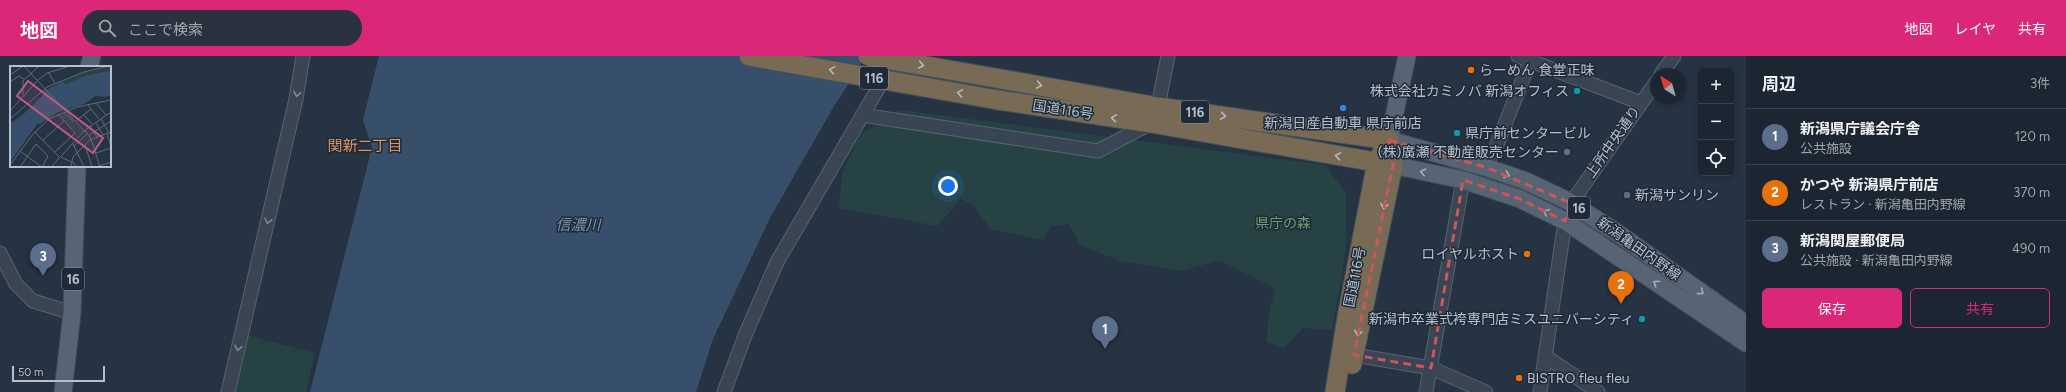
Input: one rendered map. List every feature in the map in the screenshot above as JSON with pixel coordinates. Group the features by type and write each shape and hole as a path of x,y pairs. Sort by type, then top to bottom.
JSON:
{"highway":[{"name":"国道116号","path":"750,56 998,100 1389,140 1347,392"},
{"name":"国道116号","path":"868,56 1001,79 1155,115 1385,164"},
{"name":"国道116号","path":"1335,392 1347,317 1385,164"}],"main road":[{"path":"89,66 92,56"},
{"path":"1389,140 1407,56"},
{"name":"新潟亀田内野線","path":"1389,140 1486,167 1526,181 1571,203 1616,232 1746,324"},
{"name":"新潟亀田内野線","path":"1385,164 1463,180 1520,199 1564,221 1746,343"},
{"name":"16","path":"63,392 72,313 77,167"}],"street":[{"path":"228,392 296,99 303,56"},
{"path":"724,392 746,334 777,262 897,56"},
{"path":"862,115 1098,151 1155,115 1168,56"},
{"path":"1665,68 1674,56"},
{"path":"1486,167 1496,147 1526,57 1641,103"},
{"name":"上所中央通り","path":"1540,392 1564,221 1571,203 1650,90"},
{"path":"1426,392 1463,180"},
{"path":"0,253 16,284 33,301 72,313"},
{"path":"1354,355 1431,368 1486,392"},
{"path":"1545,356 1598,392"}],"highlighted area":[{"path":"1389,140 1485,167 1571,203 1565,221 1520,199 1463,180 1431,368 1354,355 1393,165"}],"green space":[{"name":"県庁の森","path":"899,110 1326,165 1346,194 1346,250 1332,330 1303,328 1284,348 1267,342 1268,319 1275,288 1219,260 1182,271 1120,261 1080,245 1069,224 1051,226 1043,240 990,229 975,207 961,199 937,226 839,208 842,173 860,135"},
{"path":"245,335 315,353 306,392 232,392"}],"water":[{"name":"信濃川","path":"379,56 866,56 833,108 771,216 713,339 696,392 310,392 372,147 363,120"}],"place":[{"name":"らーめん 食堂正味","path":"1471,70"},
{"name":"株式会社カミノバ 新潟オフィス","path":"1577,91"},
{"name":"新潟日産自動車 県庁前店","path":"1343,108"},
{"name":"県庁前センタービル","path":"1457,133"},
{"name":"(株)廣瀬 不動産販売センター","path":"1567,152"},
{"name":"新潟サンリン","path":"1627,195"},
{"name":"ロイヤルホスト","path":"1527,254"},
{"name":"新潟関屋郵便局","path":"43,276"},
{"name":"かつや 新潟県庁前店","path":"1621,304"},
{"name":"新潟市卒業式袴専門店ミスユニバーシティ","path":"1642,319"},
{"name":"新潟県庁議会庁舎","path":"1105,349"},
{"name":"BISTRO fleu fleu","path":"1519,378"}],"district":[{"name":"関新二丁目","path":"365,146"}]}
